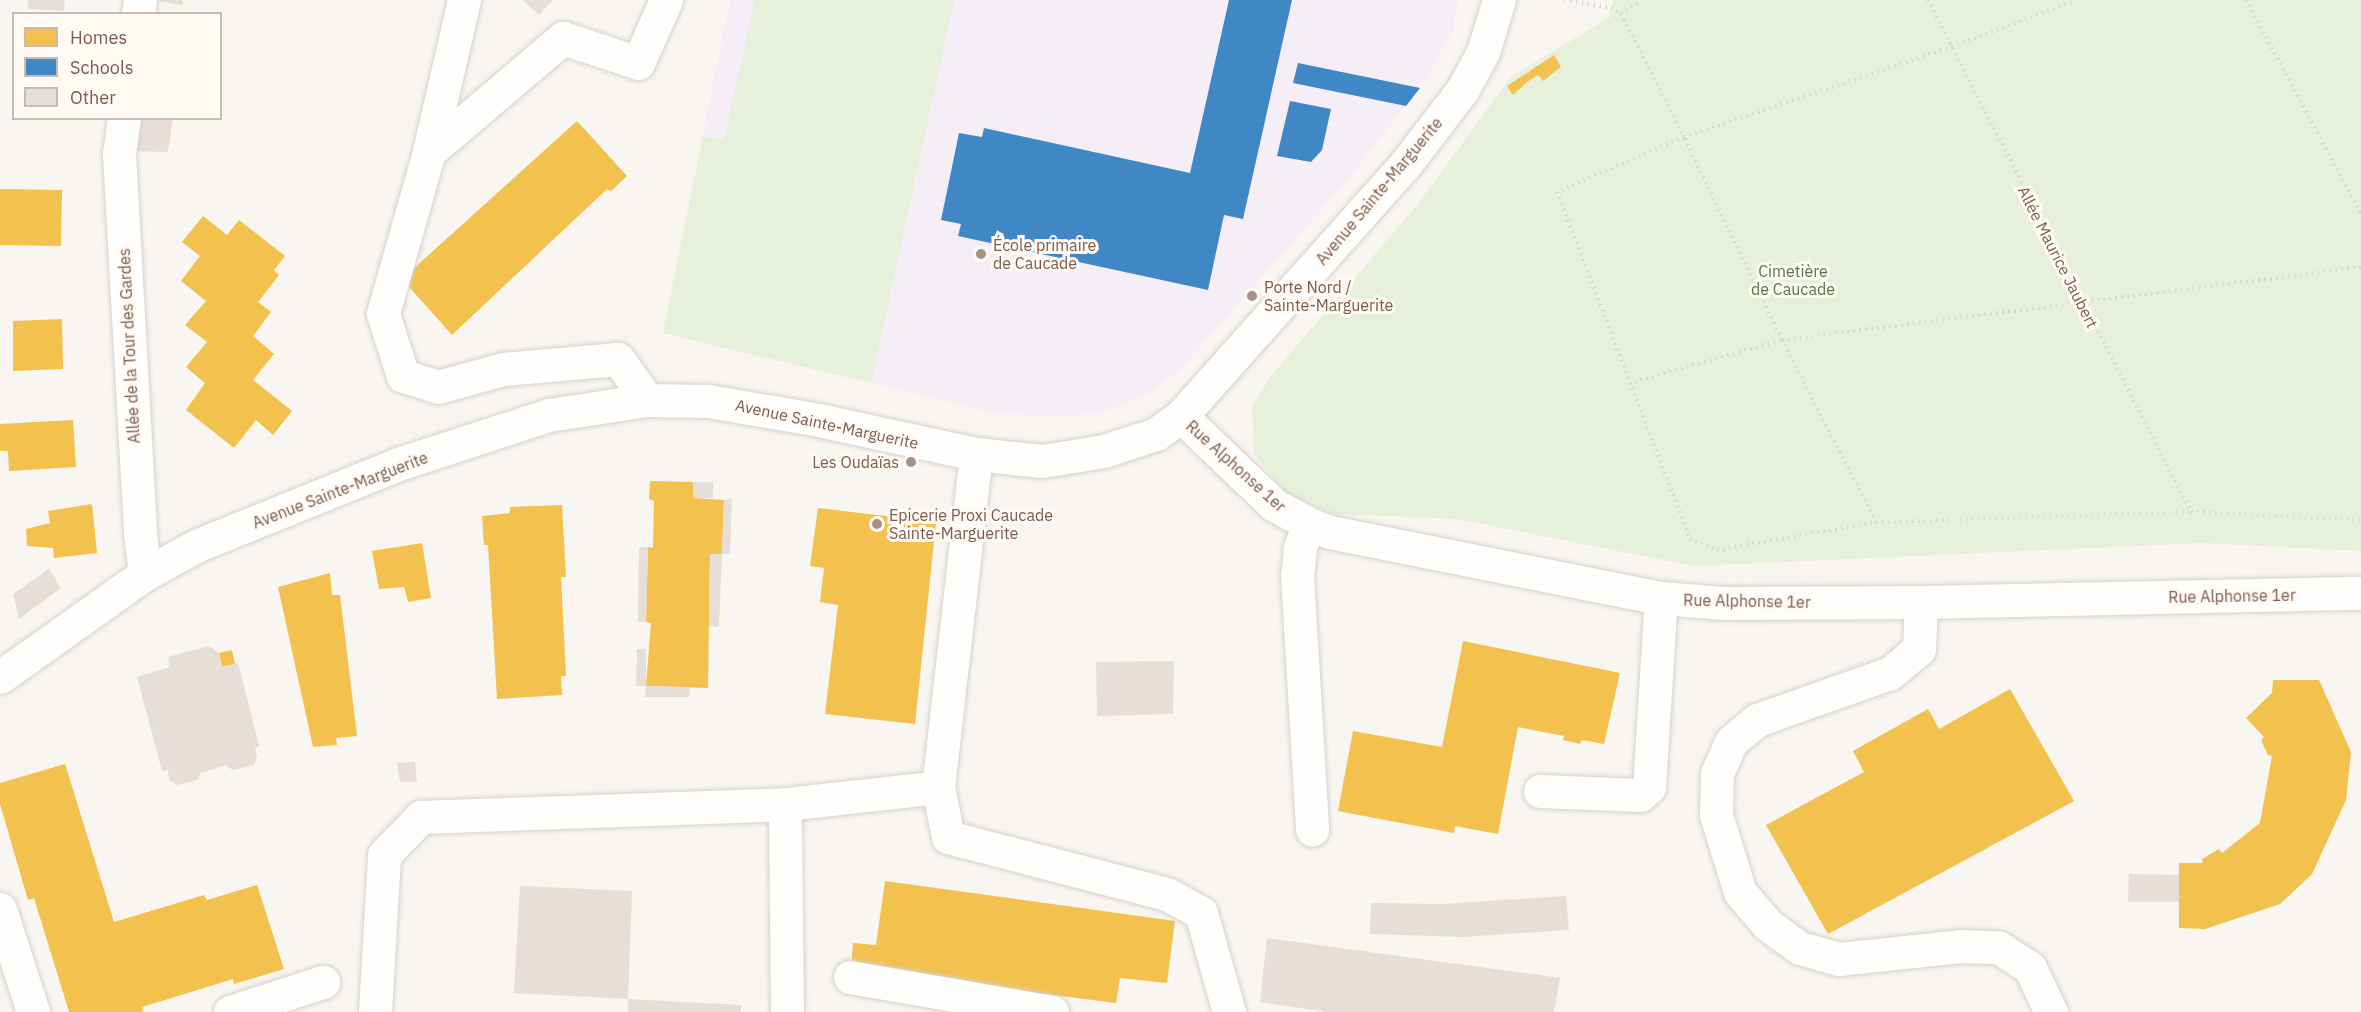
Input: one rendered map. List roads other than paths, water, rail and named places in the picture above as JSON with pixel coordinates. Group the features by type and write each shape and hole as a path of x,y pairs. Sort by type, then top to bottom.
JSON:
{"street":[{"path":"464,0 429,152 382,314 403,376 438,387 503,369 618,358 647,400"},
{"path":"429,152 563,38 638,63 666,0"},
{"name":"Avenue Sainte-Marguerite","path":"0,677 145,574 198,545 398,464 549,415 647,400 676,399 751,407 1012,460 1073,458 1138,441 1181,416 1364,212 1444,115 1483,52 1499,0"},
{"name":"Allée de la Tour des Gardes","path":"124,120 119,154 140,534 145,574"},
{"name":"Rue Alphonse 1er","path":"1181,416 1274,505 1309,524 1330,532 1661,598 1724,603 1922,602 2361,593"},
{"path":"976,454 938,787 948,837 1167,894 1200,913 1229,1012"},
{"path":"1309,524 1300,548 1297,575 1312,830"},
{"path":"1540,791 1640,795 1649,787 1661,598"},
{"path":"1922,602 1919,649 1890,673 1757,720 1731,742 1717,773 1716,815 1740,892 1768,925 1800,948 1839,959 1960,946 1998,947 2030,968 2051,1012"},
{"path":"375,1012 384,855 421,818 785,804 938,787"},
{"path":"785,804 787,1012"},
{"path":"0,909 33,1012"},
{"path":"850,977 1052,1012"},
{"path":"230,1012 322,982"}],"place":[{"name":"École primaire de Caucade","path":"981,254"},
{"name":"Porte Nord / Sainte-Marguerite","path":"1252,296"},
{"name":"Les Oudaïas","path":"911,462"},
{"name":"Epicerie Proxi Caucade Sainte-Marguerite","path":"877,524"}],"park label":[{"name":"Cimetière de Caucade","path":"1793,280"}]}
